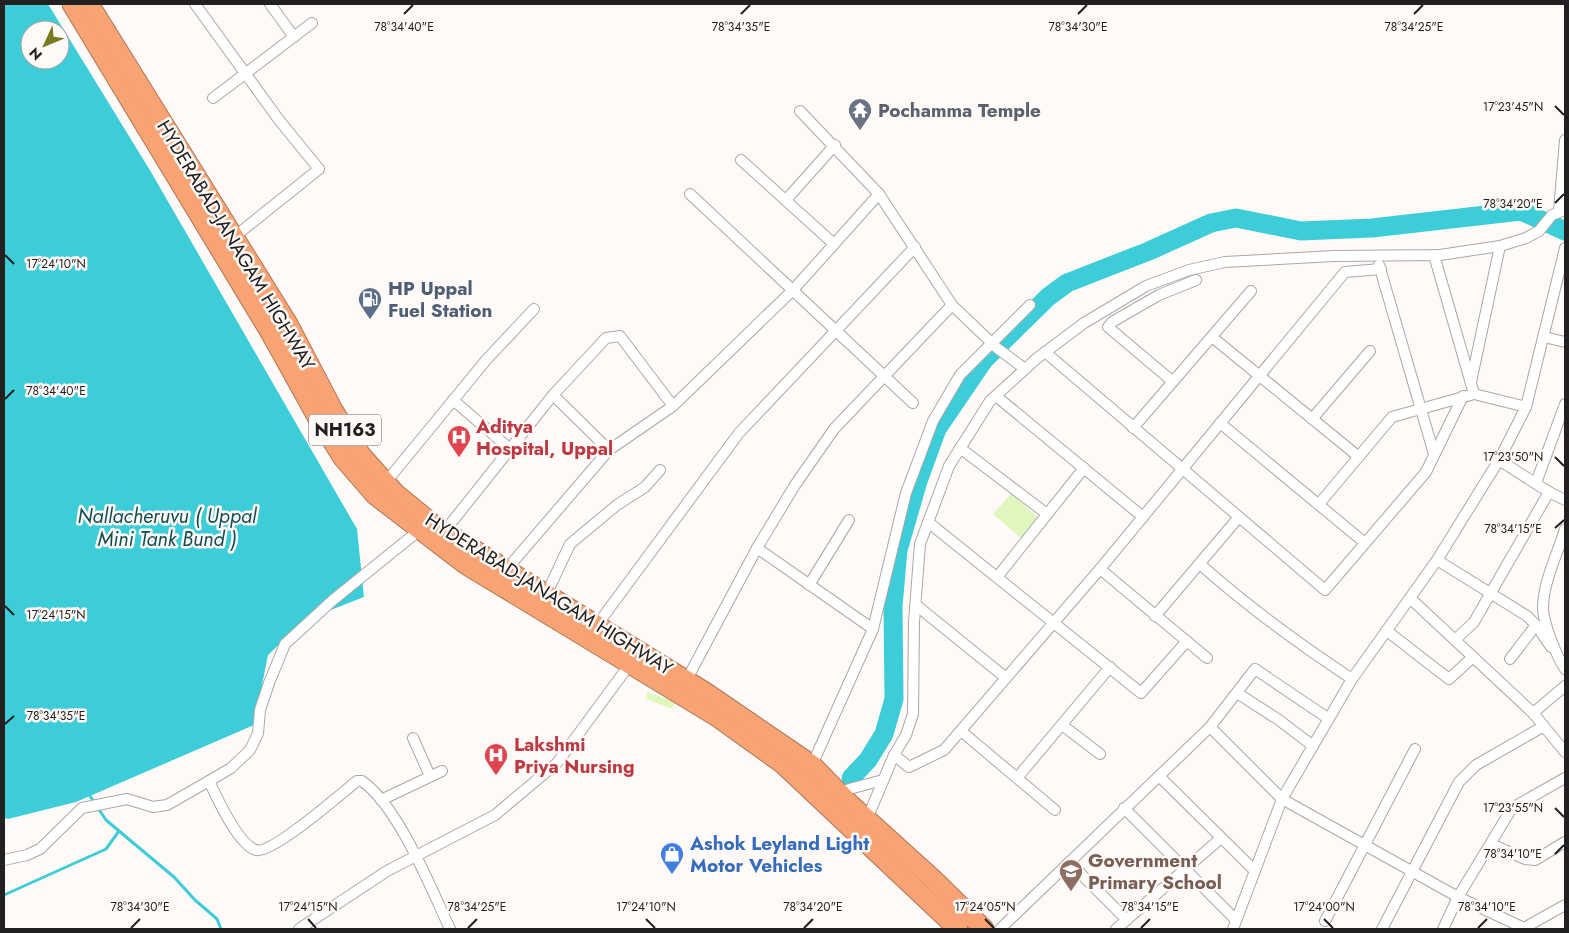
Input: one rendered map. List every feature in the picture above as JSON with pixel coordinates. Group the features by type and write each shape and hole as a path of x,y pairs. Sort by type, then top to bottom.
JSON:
{"highway":[{"name":"HYDERABAD-JANAGAM HIGHWAY","path":"72,4 270,332 316,415 343,458 375,495 424,526 444,532 686,680 812,765 867,820 984,929"},
{"name":"HYDERABAD-JANAGAM HIGHWAY","path":"89,4 288,324 333,410 361,455 424,526 465,564 716,716 783,764 958,929"}],"street":[{"path":"195,4 245,74 319,169 234,237"},
{"path":"270,4 294,37"},
{"path":"213,98 312,23"},
{"path":"800,110 835,145 879,194 952,304 993,344 1025,369"},
{"path":"867,820 894,755 906,734 913,714 920,544 949,466 996,396 1045,352 1084,323 1146,286 1189,270 1225,262 1434,255 1500,246 1526,238 1539,231 1559,212 1565,140"},
{"path":"786,200 835,145"},
{"path":"741,160 834,244"},
{"path":"690,194 913,403"},
{"path":"506,570 610,450 673,406 793,290 879,194"},
{"path":"1319,504 1392,417 1463,396 1472,389 1500,246"},
{"path":"597,626 739,433 915,247"},
{"path":"1124,808 1185,870 1234,925 1282,800 1352,679 1411,599 1437,560 1499,460 1526,407 1564,269 1565,248"},
{"path":"1434,255 1472,389"},
{"path":"1377,256 1434,454"},
{"path":"894,755 909,767 944,750 1100,569 1345,272 1381,269"},
{"path":"1172,381 1108,327 1112,322 1159,295 1196,280"},
{"path":"1133,428 1251,292"},
{"path":"686,680 757,548 795,485 834,428 952,304"},
{"path":"812,765 873,629 906,493 933,421 960,375 1030,305"},
{"path":"386,482 487,360 534,309"},
{"path":"444,532 509,448 606,338 620,336 673,406"},
{"path":"1212,337 1258,377 1359,457"},
{"path":"1544,337 1565,342"},
{"path":"1312,419 1370,351"},
{"path":"1045,352 1325,590 1426,472 1463,396"},
{"path":"1472,389 1526,407"},
{"path":"553,396 610,450"},
{"path":"996,396 1143,517"},
{"path":"453,400 509,448"},
{"path":"1536,483 1565,404"},
{"path":"1220,423 1365,543"},
{"path":"960,448 1047,514"},
{"path":"1499,460 1565,500"},
{"path":"998,576 1084,468"},
{"path":"546,594 570,544 617,505 645,487 660,470"},
{"path":"1455,640 1474,622 1549,492"},
{"path":"1155,616 1238,517"},
{"path":"809,585 849,520"},
{"path":"928,522 998,576 1141,693 1187,641"},
{"path":"4,860 27,855 40,849 52,839 76,812 91,806 122,800 154,807 167,805 231,768 250,750 258,733 260,710 285,644 333,600 424,526"},
{"path":"1557,656 1543,608 1551,569 1565,529"},
{"path":"757,548 873,629"},
{"path":"1437,560 1527,616 1536,625 1565,669"},
{"path":"1200,564 1248,606 1298,644 1352,679"},
{"path":"1100,569 1207,658"},
{"path":"1411,599 1533,713 1565,752"},
{"path":"916,605 1006,678"},
{"path":"1536,625 1548,626"},
{"path":"1510,658 1536,625"},
{"path":"1387,631 1449,679 1473,657"},
{"path":"299,929 367,883 495,815 556,763 630,664"},
{"path":"1017,778 1110,667"},
{"path":"1000,929 1024,911 1069,862 1124,808 1160,777 1210,727 1256,669 1329,719"},
{"path":"1533,713 1565,686"},
{"path":"1237,693 1280,720 1313,746"},
{"path":"1062,724 1100,754"},
{"path":"1382,929 1459,782 1476,766 1544,726"},
{"path":"1210,727 1282,800 1413,870 1508,926 1524,928 1565,905"},
{"path":"961,732 1055,810"},
{"path":"413,738 430,776"},
{"path":"1324,921 1415,749"},
{"path":"381,800 442,771"},
{"path":"1160,777 1220,839 1254,870"},
{"path":"1443,929 1458,897 1512,808 1565,778"},
{"path":"838,792 884,780"},
{"path":"209,781 243,842 260,851 290,834 357,781 362,781 370,786 381,800 416,857 450,929"},
{"path":"1116,929 1220,839"},
{"path":"1490,844 1525,859 1535,860 1565,842"},
{"path":"1069,862 1127,920"}],"green space":[{"path":"1011,494 1038,517 1021,538 993,514"},
{"path":"647,692 676,702 672,709 646,699"}],"water":[{"name":"Nallacheruvu ( Uppal Mini Tank Bund )","path":"4,4 48,4 58,20 20,20 20,70 70,70 70,40 151,172 357,529 364,597 305,620 268,655 254,725 76,802 8,819 4,818"}],"waterway":[{"path":"851,778 868,760 884,734 894,699 893,606 898,550 918,481 937,429 984,360 1048,297 1067,283 1149,251 1211,223 1236,218 1301,231 1372,228 1521,211 1565,231"},
{"path":"4,895 106,849 119,831 106,820 90,796"},
{"path":"119,831 174,877 195,900 217,919 221,929"}],"place":[{"name":"Pochamma Temple","path":"860,131"},
{"name":"HP Uppal Fuel Station","path":"370,320"},
{"name":"Aditya Hospital, Uppal","path":"459,458"},
{"name":"Lakshmi Priya Nursing","path":"496,776"},
{"name":"Ashok Leyland Light Motor Vehicles","path":"672,875"},
{"name":"Government Primary School","path":"1071,892"}]}
